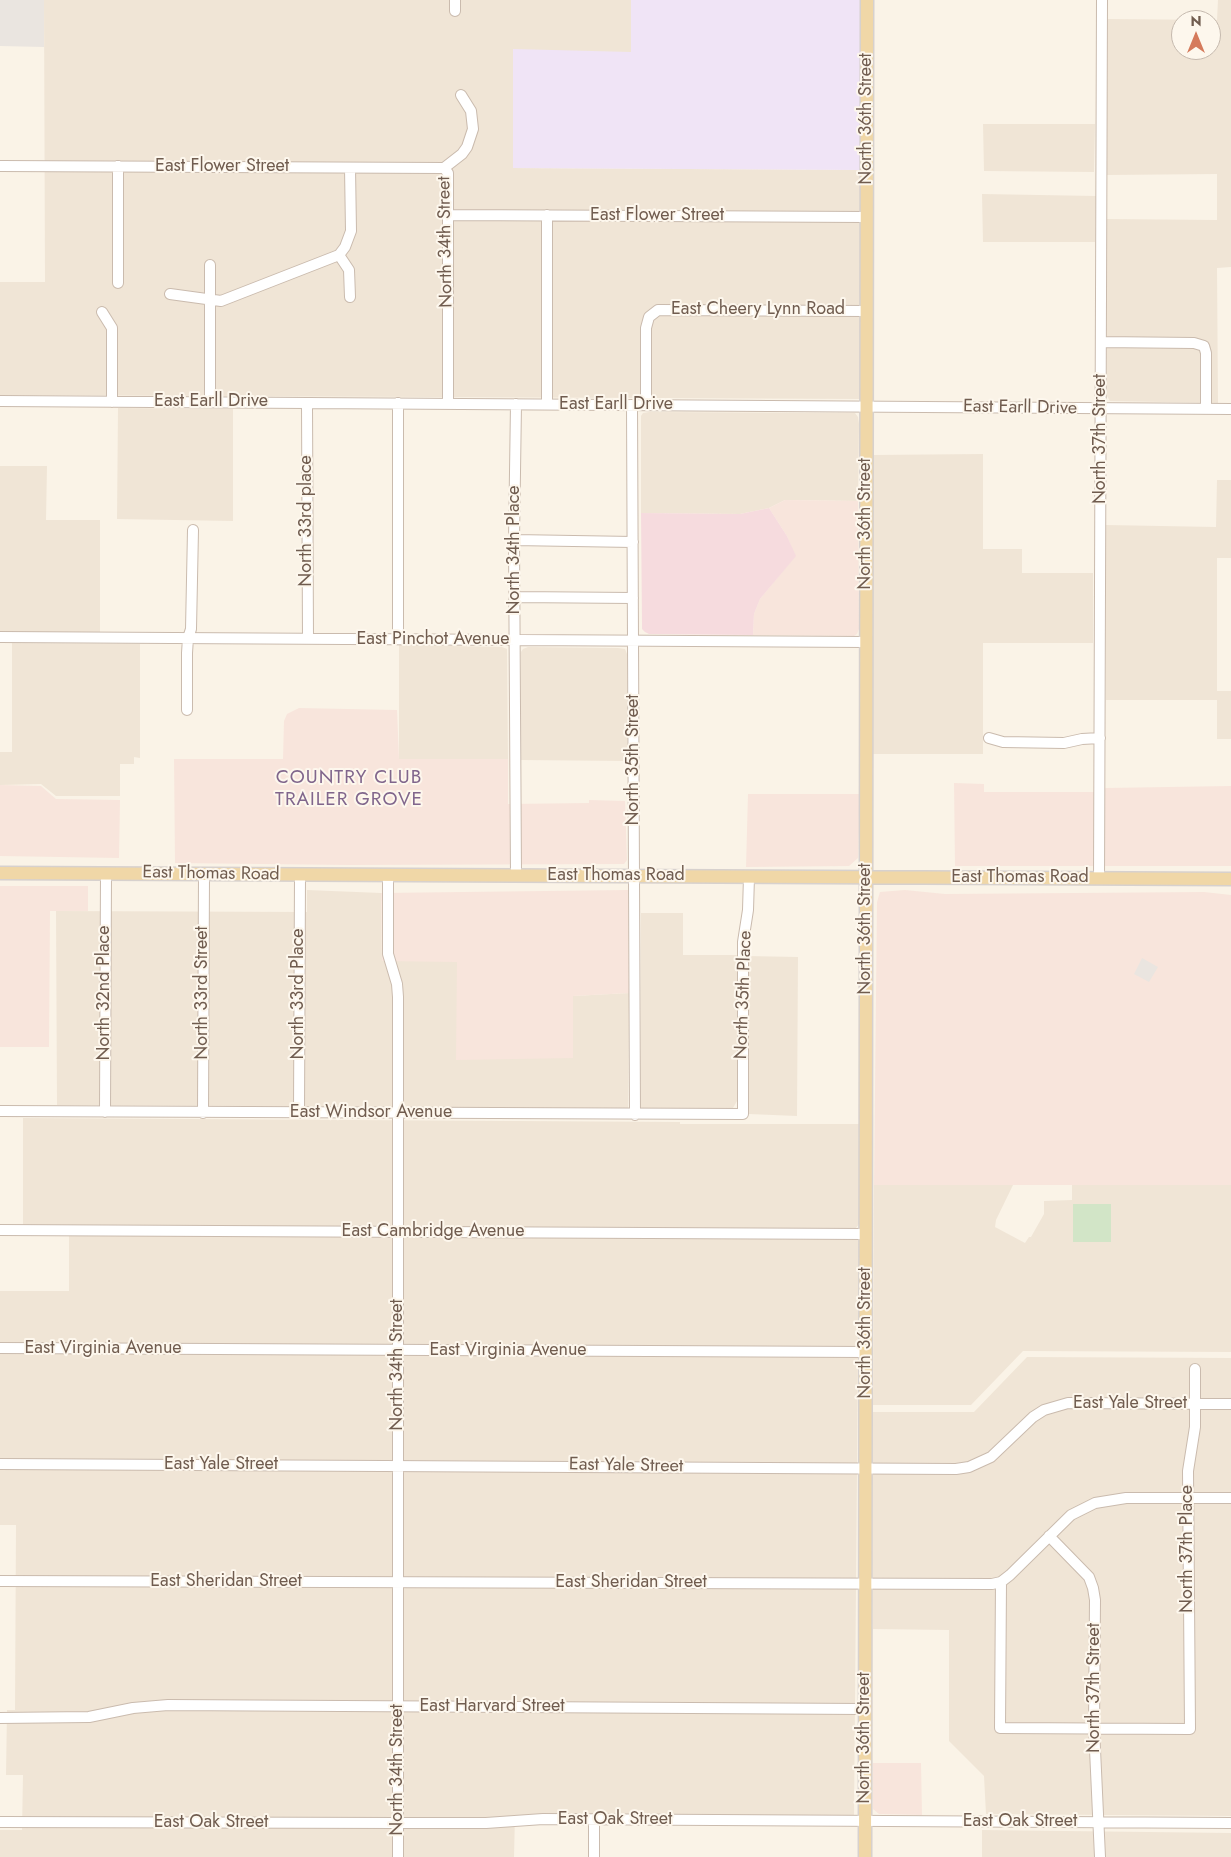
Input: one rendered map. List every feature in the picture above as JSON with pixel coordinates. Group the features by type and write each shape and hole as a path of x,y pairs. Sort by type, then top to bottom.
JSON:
{"main road":[{"name":"North 36th Street","path":"865,1857 866,0"},
{"name":"East Thomas Road","path":"0,873 1231,879"}],"street":[{"path":"455,0 455,11"},
{"name":"North 37th Street","path":"1099,878 1102,0"},
{"name":"North 34th Street","path":"448,404 448,173 444,168 468,147 474,129 471,111 461,95"},
{"name":"East Flower Street","path":"0,166 444,168"},
{"path":"118,166 118,283"},
{"path":"170,294 221,301 339,255 345,247 351,231 350,168"},
{"name":"East Flower Street","path":"448,215 866,217"},
{"path":"547,216 547,404"},
{"path":"339,255 349,270 350,297"},
{"path":"210,265 210,402"},
{"name":"East Cheery Lynn Road","path":"646,405 646,328 651,315 658,310 866,311"},
{"path":"102,312 112,328 112,402"},
{"path":"1101,342 1194,343 1204,346 1206,352 1206,409"},
{"name":"East Earll Drive","path":"0,401 1231,409"},
{"name":"North 33rd place","path":"307,403 308,639"},
{"path":"398,404 398,639"},
{"name":"North 34th Place","path":"516,404 514,540 516,876"},
{"name":"North 35th Street","path":"632,405 635,1115"},
{"path":"187,710 193,530"},
{"path":"514,540 614,541 617,543 633,541"},
{"path":"515,597 633,598"},
{"name":"East Pinchot Avenue","path":"0,637 866,642"},
{"path":"989,738 1004,742 1064,743 1100,738"},
{"name":"North 32nd Place","path":"105,1112 106,873"},
{"name":"North 33rd Street","path":"203,1113 204,874"},
{"name":"North 33rd Place","path":"299,1113 300,875"},
{"name":"North 34th Street","path":"388,875 388,954 398,991 398,1857"},
{"name":"North 35th Place","path":"742,1114 743,942 748,910 748,877"},
{"name":"East Windsor Avenue","path":"0,1111 742,1114"},
{"name":"East Cambridge Avenue","path":"0,1230 866,1234"},
{"name":"East Virginia Avenue","path":"0,1348 866,1352"},
{"name":"North 37th Place","path":"1094,1728 1190,1729 1188,1471 1195,1428 1195,1369"},
{"name":"East Yale Street","path":"0,1464 969,1468 991,1458 1044,1410 1068,1403 1231,1404"},
{"path":"1094,1728 1000,1728 1001,1582 1072,1515 1095,1503 1126,1498 1231,1498"},
{"name":"North 37th Street","path":"1049,1536 1089,1577 1095,1600 1094,1728 1100,1857"},
{"name":"East Sheridan Street","path":"0,1581 984,1585 1001,1582"},
{"name":"East Harvard Street","path":"0,1718 89,1717 132,1708 168,1705 865,1709"},
{"path":"594,1820 594,1857"},
{"name":"East Oak Street","path":"0,1822 398,1824 594,1820 1231,1823"}],"shaded area":[{"path":"0,0 44,0 44,47 0,46"},
{"path":"44,0 631,0 631,52 513,168 861,170 860,399 0,395 0,282 45,282"},
{"path":"631,0 860,0 861,170 513,168 513,49 631,52"},
{"path":"1218,0 1231,0 1231,267 1217,268 1218,403 1110,401 1107,396 1106,219 1217,220 1217,174 1106,175 1108,19 1171,20 1171,60 1221,60 1221,10 1218,10"},
{"path":"983,124 1095,124 1094,172 984,171"},
{"path":"982,194 1096,196 1095,242 983,242"},
{"path":"118,408 233,409 233,521 117,519"},
{"path":"643,413 855,413 859,424 858,501 785,500 769,508 740,514 641,513 641,416"},
{"path":"983,454 983,549 1022,549 1022,573 1093,573 1093,643 983,643 983,754 873,754 873,455"},
{"path":"0,466 47,466 46,520 100,520 100,632 0,632"},
{"path":"1217,480 1231,480 1231,558 1217,558 1217,691 1231,691 1231,739 1217,739 1217,700 1106,700 1106,525 1216,527"},
{"path":"785,500 858,501 859,629 854,636 753,635 754,614 760,599 795,556 787,536 769,508"},
{"path":"769,508 787,536 796,556 760,599 754,614 753,635 649,634 642,629 641,513 740,514"},
{"path":"12,643 140,644 140,758 134,757 134,764 120,764 120,796 56,796 41,784 0,785 0,752 12,752"},
{"path":"399,645 502,647 507,649 508,759 399,759"},
{"path":"528,647 625,649 627,654 627,761 521,760 521,652"},
{"path":"299,708 397,710 399,759 508,759 508,804 589,803 589,800 625,801 627,860 624,864 349,865 175,863 174,759 283,759 284,721 287,714"},
{"path":"954,783 984,784 984,792 1094,792 1106,788 1231,786 1231,866 955,866"},
{"path":"0,785 41,786 56,799 120,800 119,858 0,856"},
{"path":"748,794 860,794 858,858 849,866 746,867"},
{"path":"0,886 88,886 88,911 50,911 49,1047 0,1047"},
{"path":"307,890 381,893 382,961 457,961 573,996 629,993 628,1108 57,1105 56,911 307,912"},
{"path":"628,890 629,993 573,996 573,1058 456,1060 457,962 382,961 381,893"},
{"path":"905,890 945,894 1204,892 1231,895 1231,1185 874,1185 877,902 880,892"},
{"path":"641,913 683,913 683,955 737,955 737,1101 733,1108 641,1108"},
{"path":"746,956 798,957 797,1116 749,1114"},
{"path":"1142,958 1158,967 1149,982 1134,974"},
{"path":"23,1118 860,1124 859,1224 856,1228 678,1228 678,1238 859,1240 854,1817 515,1815 514,1857 0,1857 0,1830 22,1830 23,1775 6,1775 7,1710 15,1710 16,1525 0,1525 0,1291 69,1291 69,1226 23,1225"},
{"path":"874,1185 1013,1185 996,1220 995,1227 1025,1243 1031,1237 1044,1214 1044,1201 1072,1200 1072,1185 1231,1185 1231,1352 1023,1351 971,1405 873,1405"},
{"path":"1027,1357 1231,1358 1231,1816 986,1814 984,1776 949,1741 949,1630 873,1629 873,1412 974,1412"},
{"path":"873,1763 921,1763 922,1815 879,1814 873,1809"},
{"path":"982,1830 1231,1833 1231,1857 982,1857"}],"green space":[{"path":"1073,1204 1111,1204 1111,1242 1073,1242"}],"district":[{"name":"COUNTRY CLUB TRAILER GROVE","path":"349,789"}]}
